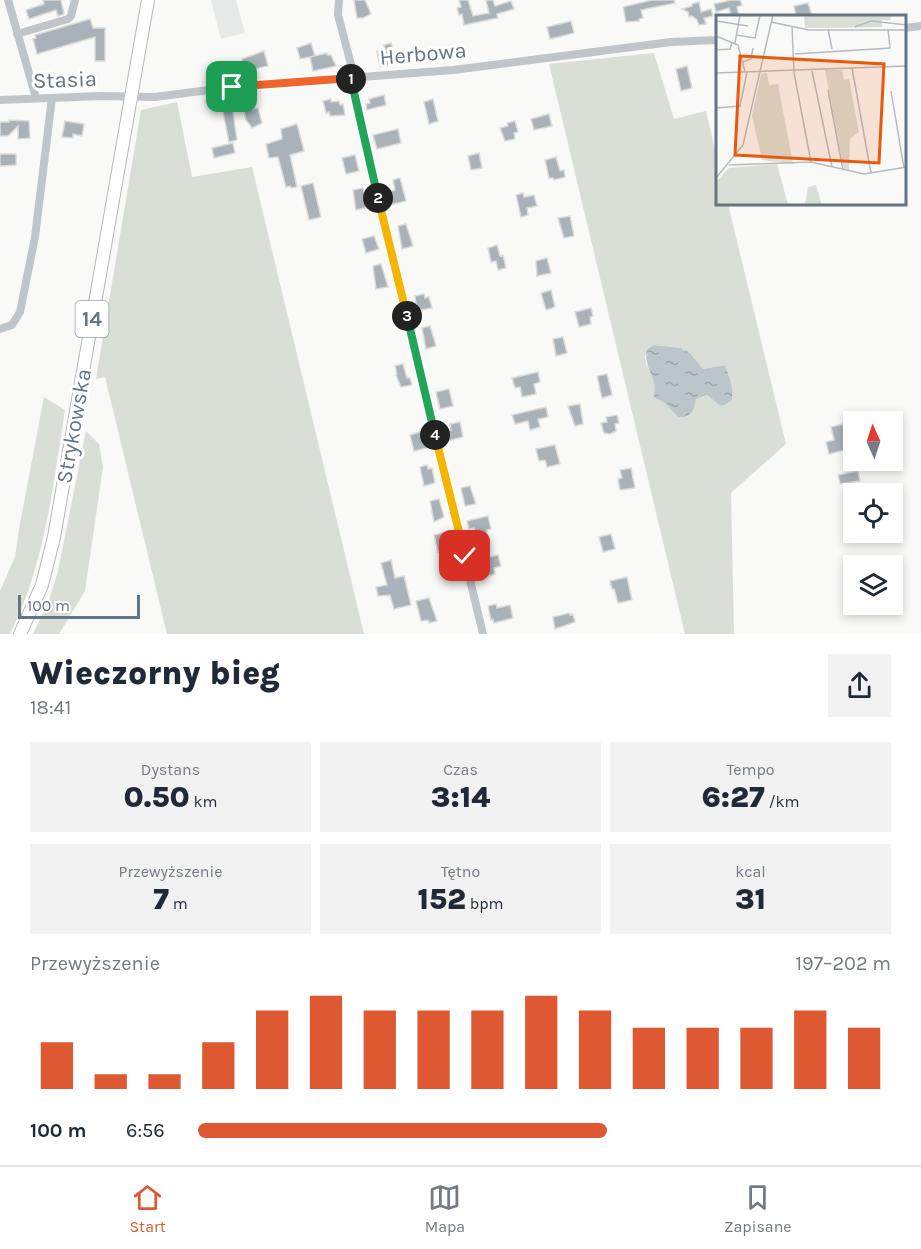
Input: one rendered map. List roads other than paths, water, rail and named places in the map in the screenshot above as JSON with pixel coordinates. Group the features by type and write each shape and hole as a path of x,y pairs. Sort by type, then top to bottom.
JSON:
{"main road":[{"name":"Strykowska","path":"20,634 42,585 54,537 148,0"}],"street":[{"path":"8,0 36,98"},
{"path":"17,34 68,19 72,16 75,0"},
{"path":"339,0 338,15 352,68 351,78 355,100 483,634"},
{"path":"906,28 921,26"},
{"name":"Herbowa","path":"131,96 155,97 232,87 453,70 672,42 716,40"},
{"name":"Stasia","path":"0,100 131,96"},
{"path":"0,329 12,325 20,312 35,237 52,98"}],"water":[{"path":"654,345 681,348 690,353 703,369 725,365 732,389 731,401 721,406 707,395 696,399 689,415 678,417 666,404 654,397 655,384 646,358 647,349"}]}
